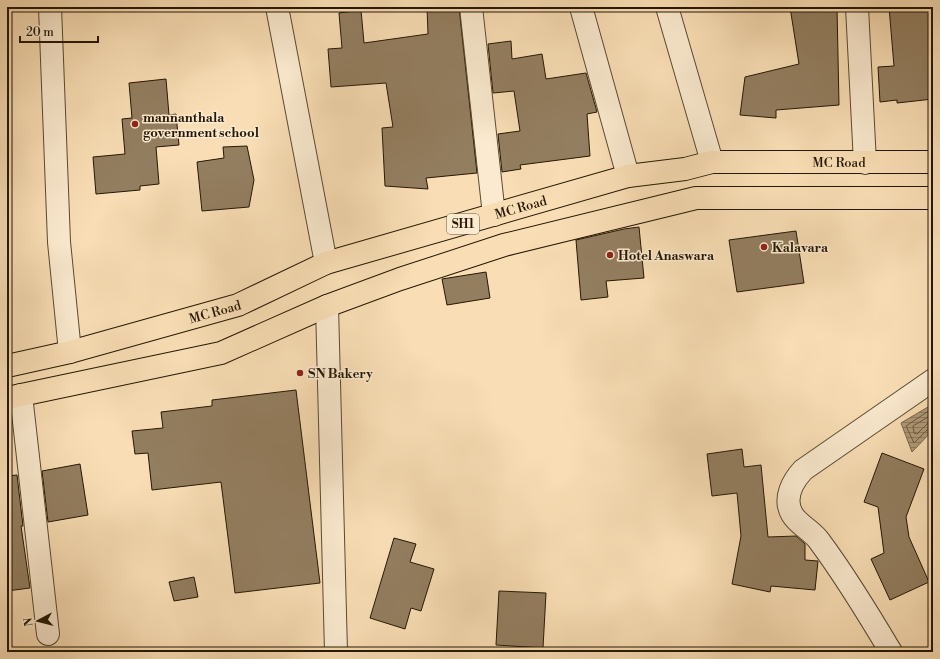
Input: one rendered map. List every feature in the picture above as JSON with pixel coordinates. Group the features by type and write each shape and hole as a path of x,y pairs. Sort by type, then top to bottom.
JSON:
{"main road":[{"name":"MC Road","path":"7,366 70,352 238,305 326,263 628,176 685,169 712,162 933,162"},
{"name":"SH1","path":"14,397 221,353 327,306 400,279 504,245 696,198 933,198"},
{"path":"494,215 504,245"}],"street":[{"path":"50,7 59,242 70,352"},
{"path":"277,7 326,263"},
{"path":"471,7 494,215"},
{"path":"581,7 628,176"},
{"path":"667,7 712,162"},
{"path":"857,7 865,162"},
{"path":"327,306 336,652"},
{"path":"892,652 857,596 819,540 792,514 789,503 789,493 794,480 803,470 933,380"},
{"path":"14,397 48,634"}],"water":[{"path":"933,404 933,430 912,452 901,423"}],"building":[{"path":"427,7 459,7 477,173 426,178 428,189 385,186 382,128 393,127 386,83 331,87 328,49 342,48 339,13 361,10 364,43 428,34"},
{"path":"790,7 837,7 839,105 776,110 776,118 740,115 745,77 799,64"},
{"path":"889,7 933,7 933,99 897,103 897,100 880,102 878,67 894,66"},
{"path":"511,41 512,59 542,54 546,79 586,73 597,112 587,114 590,156 520,165 521,169 502,172 498,134 520,131 514,91 493,93 488,44"},
{"path":"166,79 169,115 176,114 179,145 156,147 159,184 140,186 140,190 96,194 93,157 125,154 122,119 132,118 129,83"},
{"path":"247,146 254,180 249,207 202,211 197,162 224,158 223,147"},
{"name":"Hotel Anaswara","path":"639,227 644,278 606,281 608,297 581,300 576,240"},
{"path":"796,231 804,283 737,292 729,240"},
{"path":"486,272 490,298 447,305 442,279"},
{"path":"296,390 320,583 235,593 221,482 152,490 148,453 135,454 132,431 163,428 161,412 212,406 212,400"},
{"path":"742,449 744,467 761,465 768,537 796,536 805,544 805,560 818,561 815,590 771,586 770,592 732,584 741,536 737,493 712,496 707,454"},
{"path":"882,453 924,469 906,517 909,537 929,582 890,600 871,559 884,553 878,507 864,502"},
{"path":"80,464 88,515 48,522 42,471"},
{"path":"17,475 23,526 21,526 30,588 7,591 7,476"},
{"path":"394,538 416,544 410,562 434,569 421,611 411,608 405,629 370,618"},
{"path":"194,577 198,597 174,601 169,582"},
{"path":"499,591 546,593 543,648 496,645"}],"place":[{"name":"mannanthala government school","path":"135,124"},
{"name":"Kalavara","path":"764,247"},
{"name":"Hotel Anaswara","path":"610,255"},
{"name":"SN Bakery","path":"300,373"}]}
